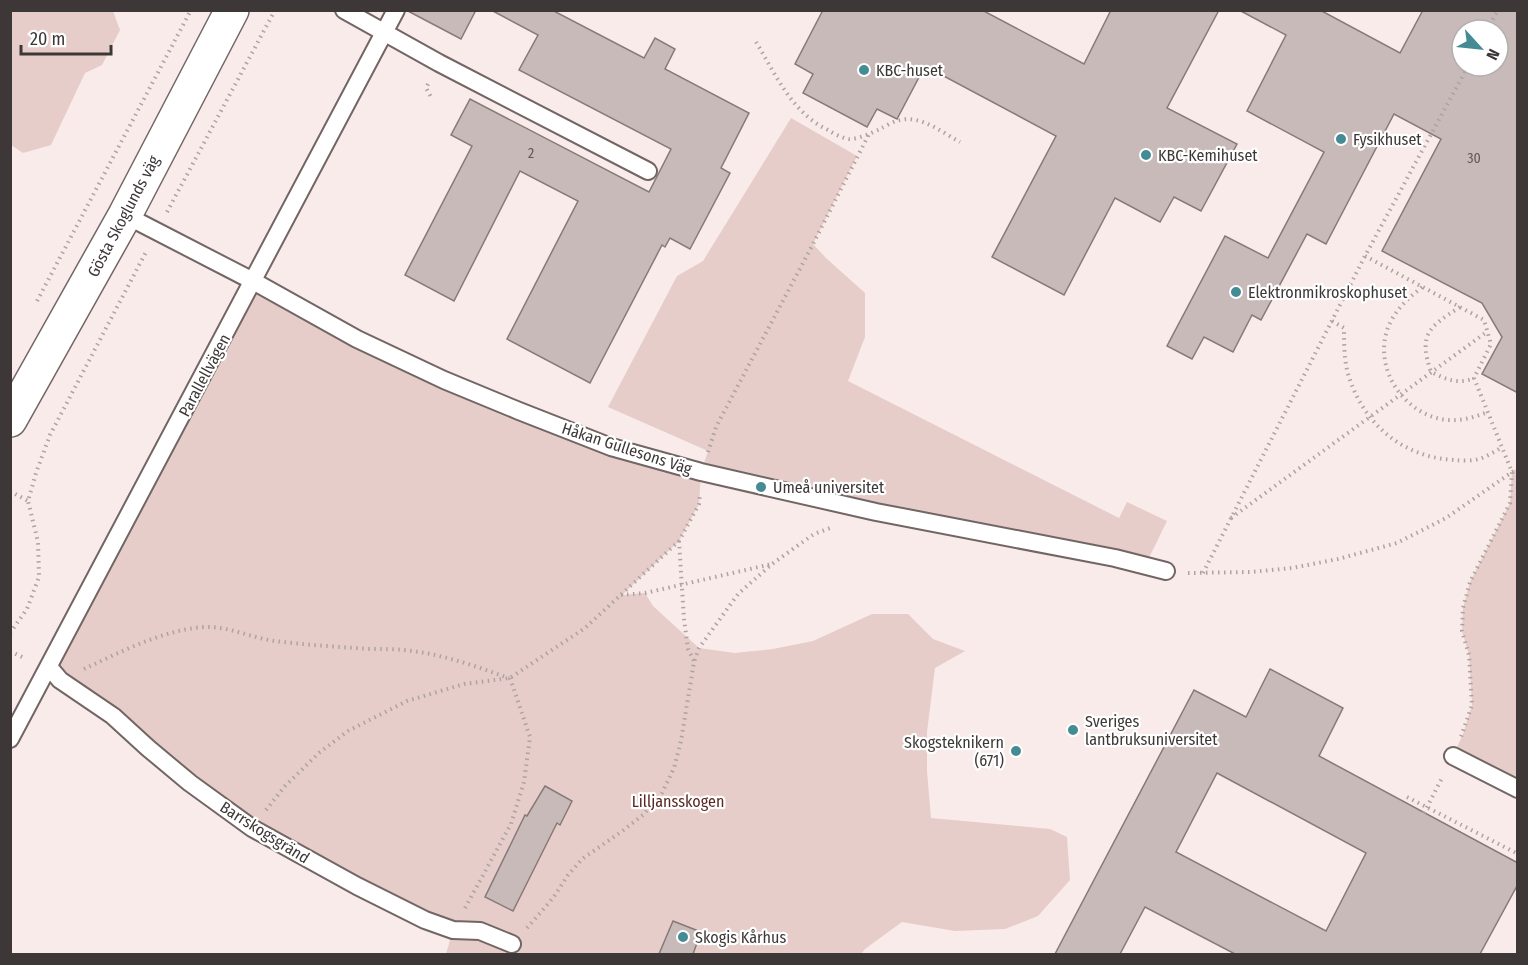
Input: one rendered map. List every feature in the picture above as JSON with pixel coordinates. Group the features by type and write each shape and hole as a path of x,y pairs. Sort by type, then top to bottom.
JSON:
{"street":[{"name":"Gösta Skoglunds väg","path":"10,420 125,215 232,10"}],"lane":[{"path":"344,10 439,63 648,171"},
{"name":"Parallellvägen","path":"10,739 396,10"},
{"name":"Håkan Gullesons Väg","path":"125,215 357,339 444,380 611,447 701,472 876,512 1115,558 1166,572"},
{"name":"Barrskogsgränd","path":"49,667 60,680 113,716 190,783 252,828 424,920 453,930 480,931 512,944"},
{"path":"1453,756 1518,789"}],"path":[{"path":"32,310 191,10"},
{"path":"10,633 27,609 39,577 38,542 28,501 50,435 275,10"},
{"path":"756,42 800,111 816,125 836,135 850,139 869,134 902,119 916,120 934,127 960,142"},
{"path":"1203,573 1365,256 1461,78"},
{"path":"252,828 285,786 320,753 348,731 407,701 464,684 510,678 585,628 679,542 699,504 701,472 716,427 869,134"},
{"path":"1365,256 1422,287 1460,307 1484,320 1491,344 1474,378 1456,382 1431,372 1425,352 1426,339 1433,327 1460,307"},
{"path":"1422,287 1398,309 1385,338 1384,354 1393,384 1411,406 1422,413 1441,419 1460,420 1488,412"},
{"path":"1332,321 1344,328 1344,357 1351,383 1360,401 1379,429 1395,442 1430,457 1462,461 1481,458 1502,447"},
{"path":"1231,518 1488,331"},
{"path":"1424,813 1463,734 1472,705 1470,655 1462,631 1463,608 1470,582 1510,503 1512,472 1474,378"},
{"path":"1166,572 1251,573 1292,568 1338,559 1397,543 1446,518 1518,468"},
{"path":"10,491 28,501"},
{"path":"512,944 539,916 582,859 643,815 662,793 674,768 681,741 694,662 699,648 738,594 772,564 814,534 876,512"},
{"path":"679,542 684,619 688,649 694,662"},
{"path":"621,595 645,593 772,564"},
{"path":"60,680 174,632 205,627 230,629 260,639 404,650 476,666 510,678"},
{"path":"453,930 511,824 524,782 530,736 510,678"},
{"path":"1407,797 1518,854"}],"green space":[{"path":"10,11 113,11 120,30 102,65 85,73 51,145 23,153 11,145"},
{"name":"Lilljansskogen","path":"791,118 857,156 813,244 865,293 865,337 848,381 1119,518 1127,502 1167,521 1145,566 701,473 699,504 679,541 622,595 645,593 653,606 699,648 735,653 773,649 813,641 872,614 908,614 933,639 965,651 935,668 927,732 927,771 931,818 1050,829 1067,837 1070,880 1038,916 1005,929 955,931 902,922 861,954 446,954 453,930 296,853 49,667 253,281 444,380 701,472 708,451 608,407 677,276 703,261"},
{"path":"1517,468 1517,789 1453,756 1472,705 1469,655 1462,631 1463,608 1470,582 1510,503 1512,472"}],"building":[{"path":"406,10 476,10 461,39"},
{"path":"491,10 552,10 644,58 655,38 675,49 665,69 749,113 721,168 730,173 690,249 670,238 665,247 662,245 590,383 507,339 578,201 520,171 454,301 405,275 472,146 451,135 470,99 649,192 671,149 519,70 538,35"},
{"name":"KBC-Kemihuset","path":"823,10 982,10 1084,64 1111,10 1219,10 1167,108 1237,144 1201,211 1174,197 1160,222 1115,198 1064,295 992,257 1056,136 925,66 897,119 877,109 867,127 803,93 813,74 795,64"},
{"path":"1239,10 1320,10 1400,53 1423,10 1518,10 1518,393 1482,374 1502,337 1482,303 1382,251 1441,139 1394,114 1326,244 1307,234 1261,320 1252,315 1233,352 1204,337 1192,359 1167,346 1225,236 1268,258 1324,152 1247,111 1286,35"},
{"path":"1270,669 1343,708 1319,756 1518,863 1518,884 1480,954 1235,954 1145,907 1120,954 1055,954 1194,690 1246,717","holes":["1217,773 1366,853 1326,931 1176,852"]},
{"path":"545,786 572,801 560,825 557,823 513,911 485,897 525,815 527,816"},
{"path":"673,921 701,932 693,954 659,954"}],"place":[{"name":"KBC-huset","path":"864,70"},
{"name":"Fysikhuset","path":"1341,139"},
{"name":"KBC-Kemihuset","path":"1146,155"},
{"name":"Elektronmikroskophuset","path":"1236,292"},
{"name":"Umeå universitet","path":"761,487"},
{"name":"Sveriges lantbruksuniversitet","path":"1073,730"},
{"name":"Skogsteknikern (671)","path":"1016,751"},
{"name":"Skogis Kårhus","path":"683,937"}]}
